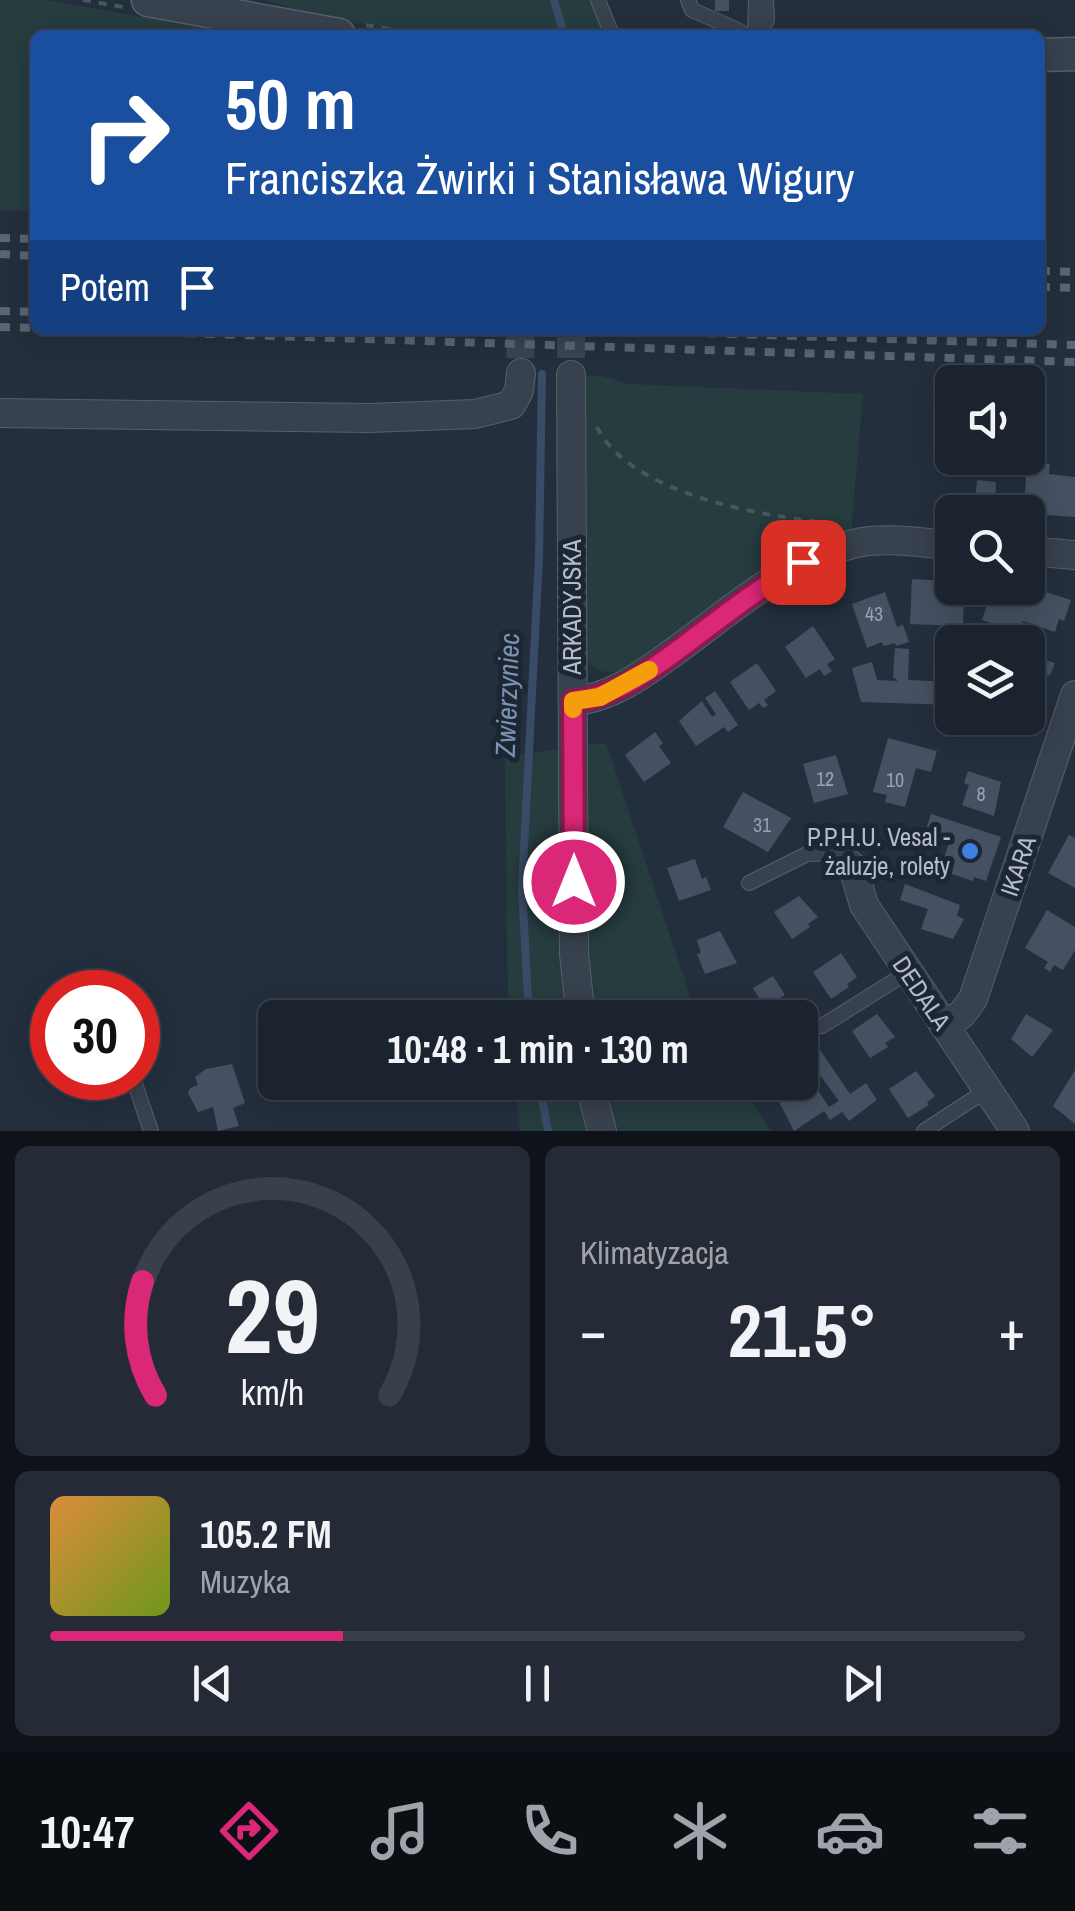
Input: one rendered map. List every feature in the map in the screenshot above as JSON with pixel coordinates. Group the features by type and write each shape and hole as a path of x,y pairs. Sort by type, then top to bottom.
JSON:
{"street":[{"path":"148,0 312,30"},
{"path":"1045,55 1075,54"},
{"path":"0,413 369,418 475,414 511,405 519,391 520,374"},
{"name":"ARKADYJSKA","path":"571,375 574,954 579,1000"},
{"path":"573,701 600,697 652,668 765,585 803,562 876,540 935,544"},
{"path":"1045,552 1075,555"},
{"name":"IKARA","path":"944,1026 962,1014 973,999 1075,695"},
{"name":"DEDALA","path":"835,853 852,867 864,905 1014,1131"},
{"path":"594,1100 602,1131"}],"lane":[{"path":"598,0 610,30"},
{"path":"688,0 692,10 738,30"},
{"path":"756,0 757,30"},
{"path":"760,30 767,20 766,0"},
{"path":"749,884 806,854 835,853"},
{"path":"822,1026 908,972"},
{"path":"924,1131 987,1090"},
{"path":"140,1100 151,1131"}],"path":[{"path":"594,420 603,439 623,460 677,487 734,509 840,523"}],"green space":[{"path":"0,0 47,0 217,30 30,30 30,211 0,210"},
{"path":"265,0 591,0 602,30 395,30 330,19"},
{"path":"578,375 602,376 629,384 863,394 851,533 633,665 613,672 600,671 585,657"},
{"path":"606,743 691,1000 590,1000 585,745"},
{"path":"560,749 568,1000 508,1000 505,756"},
{"path":"516,1100 583,1100 589,1131 520,1131"},
{"path":"606,1100 750,1100 771,1131 615,1131"}],"building":[{"path":"715,0 729,0 729,11 715,11"},
{"path":"1045,464 1050,464 1049,474 1075,477 1075,517 1046,515 1045,495 1025,495 1026,475 1045,475"},
{"path":"977,480 996,482 995,495 976,495"},
{"path":"912,579 935,580 935,605 964,605 963,625 910,624"},
{"path":"885,592 897,627 903,625 909,642 883,646 882,642 867,648 852,604"},
{"path":"1045,592 1071,600 1064,621 1059,619 1055,632 1045,625 1023,621 1022,625 996,625 982,620 987,605 1045,605"},
{"path":"813,626 835,659 827,664 832,671 824,676 820,669 806,678 785,647"},
{"path":"895,648 909,649 908,680 935,681 935,704 861,702 852,668 872,662 877,680 898,681 893,677"},
{"path":"1045,660 1055,663 1050,676 1045,674"},
{"path":"757,663 776,691 764,700 768,705 763,708 759,703 749,710 730,682"},
{"path":"715,691 738,725 728,732 724,727 696,746 679,721 702,701 712,717 716,714 705,698"},
{"path":"655,732 671,763 644,782 625,755"},
{"path":"888,738 937,751 931,772 916,768 905,807 885,802 887,795 873,792"},
{"path":"836,755 848,794 814,803 803,764"},
{"path":"968,771 1001,782 994,816 962,805 969,785 964,783"},
{"path":"743,792 791,818 768,852 723,827"},
{"path":"931,814 1001,837 986,881 974,877 973,881 940,870 949,843 924,835"},
{"path":"1069,835 1075,838 1075,888 1048,873"},
{"path":"695,859 711,890 679,901 667,868"},
{"path":"905,884 960,905 957,916 964,919 953,939 921,929 928,909 900,900"},
{"path":"799,896 818,917 792,939 774,912"},
{"path":"1047,910 1075,927 1075,950 1063,970 1054,965 1050,972 1044,968 1048,962 1025,948"},
{"path":"720,931 737,963 705,974 697,954 701,953 697,940"},
{"path":"841,953 857,977 831,999 813,972"},
{"path":"773,976 785,995 777,1000 760,1000 753,988"},
{"path":"877,1014 895,1037 885,1043 888,1047 870,1058 852,1031"},
{"path":"1026,1014 1053,1030 1032,1057 1011,1039"},
{"path":"820,1050 850,1094 866,1083 877,1100 849,1121 842,1112 830,1120 824,1111 794,1131 778,1100 818,1100 818,1090 829,1107 839,1101 818,1072"},
{"path":"232,1064 245,1103 233,1108 239,1126 218,1131 213,1107 198,1112 188,1093 198,1085 195,1077 206,1069"},
{"path":"1075,1070 1075,1124 1053,1106"},
{"path":"916,1071 935,1096 927,1102 929,1105 908,1118 889,1089"}],"waterway":[{"name":"Zwierzyniec","path":"554,0 563,30"},
{"name":"Zwierzyniec","path":"528,1000 522,888 539,556 542,374"},
{"name":"Zwierzyniec","path":"542,1100 548,1131"}],"tunnel":[{"path":"520,335 521,373"},
{"path":"571,335 571,375"}],"railway":[{"path":"0,238 30,239"},
{"path":"0,254 30,256"},
{"path":"1045,271 1075,272"},
{"path":"1045,287 1075,288"},
{"path":"0,311 30,312"},
{"path":"0,327 30,328"},
{"path":"240,335 1075,362"},
{"path":"763,335 1075,345"}],"slow traffic":[{"path":"573,709 573,701 600,697 649,670"}],"place":[{"name":"P.P.H.U. Vesal - żaluzje, rolety","path":"970,851"}],"route":[{"path":"574,882 573,701 600,697 652,668 765,585 803,562"}]}
